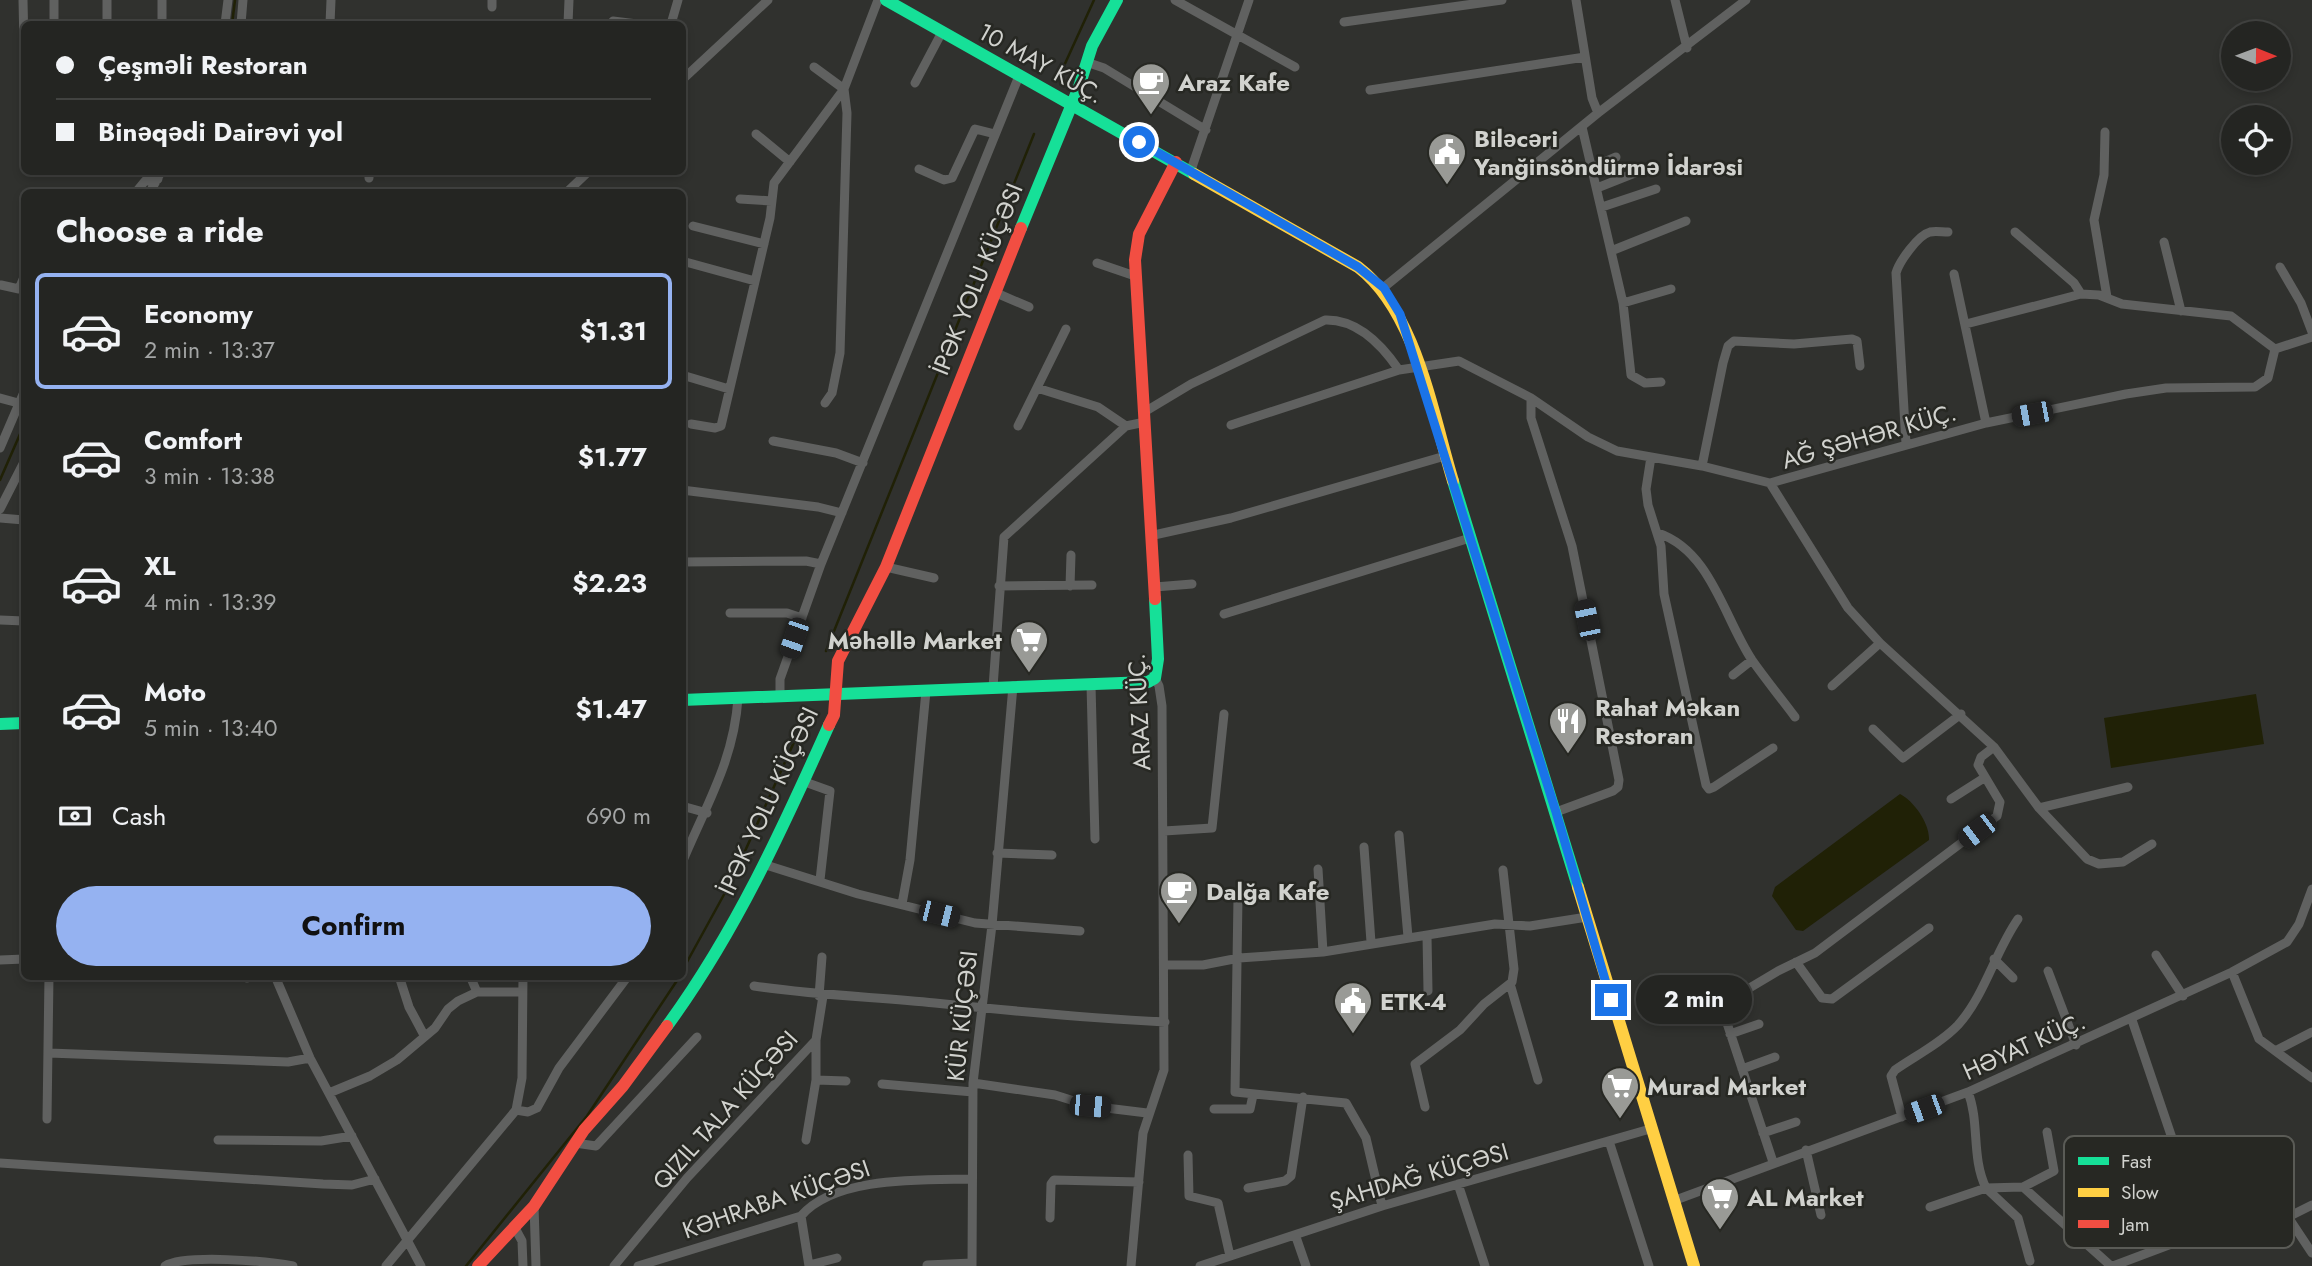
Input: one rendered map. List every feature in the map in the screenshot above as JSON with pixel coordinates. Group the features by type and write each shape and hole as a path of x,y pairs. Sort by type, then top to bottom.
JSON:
{"street":[{"path":"23,0 23,21"},
{"path":"54,0 54,21"},
{"path":"107,0 107,21"},
{"path":"162,0 162,21"},
{"path":"225,21 228,0"},
{"path":"241,21 243,0"},
{"path":"330,21 331,0"},
{"path":"568,21 569,0"},
{"path":"672,21 678,0"},
{"path":"686,75 768,0"},
{"path":"691,424 715,428 720,426 764,244 774,183 844,89 878,0"},
{"name":"10 MAY KÜÇ.","path":"886,0 1191,170 1358,267 1384,288"},
{"name":"İPƏK YOLU KÜÇƏSI","path":"478,1266 534,1206 575,1143 623,1086 696,986 766,865 827,733 837,693 838,661 886,567 1086,62 1117,0"},
{"path":"1175,0 1295,67"},
{"path":"1191,170 1249,0"},
{"path":"1345,22 1502,0"},
{"path":"1576,0 1592,98 1598,113"},
{"path":"1675,0 1687,48"},
{"path":"1694,1266 1418,368 1400,314 1384,288 1598,113 1687,48 1746,0"},
{"path":"915,83 942,32"},
{"path":"1370,90 1585,57"},
{"path":"1086,62 1104,68 1206,130"},
{"path":"814,67 844,89"},
{"path":"780,696 780,679 821,564 1019,76"},
{"path":"825,403 832,393 840,353 846,165 844,89"},
{"path":"1582,127 1623,303 1631,375 1645,383 1661,382"},
{"path":"919,169 944,180 952,178 975,130 995,134"},
{"path":"2105,132 2104,175 2094,220 2106,297"},
{"path":"756,134 790,162"},
{"path":"1593,167 1616,157"},
{"name":"ARAZ KÜÇ.","path":"1131,1266 1147,1113 1164,1070 1166,965 1162,706 1159,686 1154,678 1158,659 1154,535 1135,250 1139,234 1177,162"},
{"path":"1597,188 1655,164"},
{"path":"138,189 145,181 159,175"},
{"path":"570,189 585,175"},
{"path":"1602,208 1656,190"},
{"path":"740,199 772,201"},
{"path":"1611,251 1686,221"},
{"path":"693,226 764,244"},
{"path":"1906,444 1896,273 1899,264 1923,235 1948,232"},
{"path":"2015,232 2074,283 2081,294"},
{"path":"2164,242 2181,311"},
{"path":"686,262 755,281"},
{"path":"1097,263 1135,276"},
{"path":"1966,324 2081,294 2106,297 2122,304 2231,316 2275,349 2312,334 2301,303 2280,267"},
{"path":"1954,274 1986,423"},
{"path":"1,285 19,289 21,284"},
{"path":"1623,303 1671,289"},
{"path":"993,292 1029,307"},
{"path":"993,687 1001,546 1009,531 1126,426 1146,417 1191,384 1325,320 1340,320 1359,330 1376,342 1399,370"},
{"path":"1018,426 1066,329"},
{"path":"1702,466 1723,363 1728,346 1734,341 1794,344 1852,339 1857,341 1860,366"},
{"name":"AĞ ŞƏHƏR KÜÇ.","path":"1231,425 1399,370 1459,361 1531,398 1604,446 1770,483 1986,423 2166,388 2255,387 2268,378 2275,349"},
{"path":"686,376 729,389"},
{"path":"1037,388 1098,407 1126,426"},
{"path":"0,398 21,404"},
{"path":"1531,398 1531,418 1572,546 1619,780 1618,787 1613,791 1556,812"},
{"path":"0,448 21,406"},
{"path":"773,441 836,453 863,463"},
{"path":"1154,535 1231,518 1445,456"},
{"path":"1651,457 1646,489 1647,505 1658,533 1664,594 1706,785 1709,789 1714,788 1773,748"},
{"path":"0,509 21,468"},
{"path":"1770,483 1848,608 1880,643 1961,714 1994,747 2039,808 2093,862 2123,862 2152,844"},
{"path":"686,490 818,506 842,513"},
{"path":"0,517 21,520"},
{"path":"1658,533 1686,550 1701,566 1752,660 1795,716"},
{"path":"1224,614 1471,538"},
{"path":"1070,586 1071,555"},
{"path":"686,562 821,564"},
{"path":"886,567 934,579"},
{"path":"1155,587 1192,584"},
{"path":"999,586 1092,585"},
{"path":"730,613 787,613 802,618"},
{"path":"0,620 21,621"},
{"path":"1832,687 1880,643"},
{"path":"1733,675 1752,660"},
{"path":"686,699 1091,685 1148,682 1154,678"},
{"path":"1091,685 1096,839"},
{"name":"KÜR KÜÇƏSI","path":"972,1265 973,1087 992,925 1013,687"},
{"path":"902,904 910,860 926,691"},
{"path":"686,855 707,813 732,739 738,698"},
{"path":"1164,831 1212,828 1224,714"},
{"path":"1873,729 1903,758 1961,714"},
{"path":"0,724 21,723"},
{"path":"1773,1162 1722,1003 1815,953 1997,816 2000,802 1984,778 1979,760 1994,747"},
{"path":"1951,799 1984,778"},
{"path":"805,782 830,791 820,880"},
{"path":"2039,808 2128,787"},
{"path":"686,807 707,813"},
{"path":"1399,835 1408,937"},
{"path":"1364,847 1371,942"},
{"path":"997,853 1052,855"},
{"path":"766,865 858,894 992,925 1080,931"},
{"path":"1318,869 1322,952"},
{"path":"1503,870 1514,969 1511,987 1538,1080"},
{"name":"HƏYAT KÜÇ.","path":"1673,1201 1968,1092 2183,996 2287,942 2300,924 2312,889"},
{"path":"1238,897 1239,958 1233,1088 1239,1095 1303,1097 1346,1103 1366,1138 1382,1206"},
{"path":"1166,965 1203,965 1239,958 1322,952 1371,942 1508,923 1530,926 1587,918"},
{"path":"1902,1117 1891,1076 1895,1070 1956,1027 1968,1012 1994,959 2018,919"},
{"path":"1796,962 1822,998 1832,999 1929,928"},
{"path":"1427,936 1428,991"},
{"path":"2156,955 2183,996"},
{"path":"806,1140 816,1080 822,957"},
{"path":"0,961 21,959"},
{"path":"1994,959 2012,978"},
{"path":"2048,971 2076,1045"},
{"path":"2232,972 2259,1039 2265,1047 2277,1050 2312,1078"},
{"path":"47,1119 49,980"},
{"path":"277,980 310,1058 421,1266"},
{"path":"401,980 424,1035"},
{"path":"472,980 477,992"},
{"path":"386,1266 516,1110 522,1078 523,980"},
{"path":"516,1110 533,1111 542,1103 559,1068 625,980"},
{"path":"754,986 821,996 1058,1017 1165,1022"},
{"path":"1425,1107 1415,1064 1460,1030 1484,1004 1511,987"},
{"path":"329,1093 386,1068 440,1023 448,1009 477,992 522,992"},
{"path":"2132,1020 2161,1100 2171,1136"},
{"path":"1730,1034 1759,1024"},
{"path":"2277,1050 2312,1032"},
{"path":"575,1143 596,1146 696,1037"},
{"path":"614,1266 687,1178 816,1040"},
{"path":"49,1053 288,1062 310,1058"},
{"path":"1742,1069 1775,1057"},
{"path":"816,1080 846,1081"},
{"path":"882,1084 973,1087 1055,1095 1090,1106 1147,1113"},
{"path":"1968,1092 1975,1110 1975,1140 1986,1188 2018,1218 2030,1261"},
{"path":"1214,1108 1250,1109 1253,1095"},
{"path":"1248,1188 1286,1181 1291,1176 1303,1097"},
{"path":"1763,1133 1796,1122"},
{"name":"ŞAHDAĞ KÜÇƏSI","path":"1206,1265 1382,1206 1650,1129"},
{"path":"1930,1207 1986,1188 2023,1187 2054,1171 2047,1132"},
{"path":"218,1140 321,1141 352,1136"},
{"path":"1609,1141 1649,1266"},
{"path":"1806,1150 1821,1215"},
{"path":"1188,1155 1189,1196 1218,1203 1230,1256"},
{"path":"0,1163 323,1184 352,1185 374,1179"},
{"name":"KƏHRABA KÜÇƏSI","path":"638,1266 801,1216 813,1204 873,1182 971,1180"},
{"path":"1050,1218 1051,1184 1054,1180 1139,1182"},
{"path":"1458,1184 1485,1266"},
{"path":"2023,1187 2064,1223"},
{"path":"2294,1214 2312,1205"},
{"path":"534,1206 536,1266"},
{"path":"801,1216 809,1265 837,1258"},
{"path":"2294,1226 2312,1253"},
{"path":"515,1228 522,1241 523,1266"},
{"path":"1296,1237 1306,1266"},
{"path":"2092,1248 2112,1266 2160,1248"},
{"path":"165,1266 179,1261 258,1261 293,1266"},
{"path":"927,1265 972,1265"}],"shaded area":[{"path":"2256,694 2264,744 2111,768 2104,718"},
{"path":"1900,794 1911,802 1920,814 1927,827 1929,840 1803,931 1796,930 1772,896 1775,887"}],"waterway":[{"path":"232,21 235,0"},
{"path":"1063,68 1094,0"},
{"path":"826,651 1034,134"},
{"path":"0,480 21,432"},
{"path":"686,964 732,880 799,731"},
{"path":"466,1266 587,1116 677,980"}],"traffic: fast":[{"path":"886,0 1194,174"},
{"path":"1021,228 1079,87 1092,46 1117,0"},
{"path":"1453,481 1578,887"},
{"path":"686,700 1148,682 1155,678 1158,659 1155,599"},
{"path":"0,724 21,723"},
{"path":"667,1026 692,991 736,918 775,842 829,725"}],"traffic: slow":[{"path":"1194,174 1358,267 1378,286 1408,336 1429,395 1453,481"},
{"path":"1578,887 1694,1266"}],"traffic: jam":[{"path":"1155,599 1135,260 1139,234 1176,162"},
{"path":"829,725 834,715 838,661 886,567 1021,228"},
{"path":"478,1266 534,1206 584,1130 623,1086 667,1026"}],"place":[{"name":"Araz Kafe","path":"1151,116"},
{"name":"Biləcəri Yanğinsöndürmə İdarəsi","path":"1447,186"},
{"name":"Məhəllə Market","path":"1029,674"},
{"name":"Rahat Məkan Restoran","path":"1568,755"},
{"name":"Dalğa Kafe","path":"1179,925"},
{"name":"ETK-4","path":"1353,1035"},
{"name":"Murad Market","path":"1620,1120"},
{"name":"AL Market","path":"1720,1231"}],"route":[{"path":"1139,142 1358,267 1384,288 1400,314 1556,812 1611,1000"}]}
